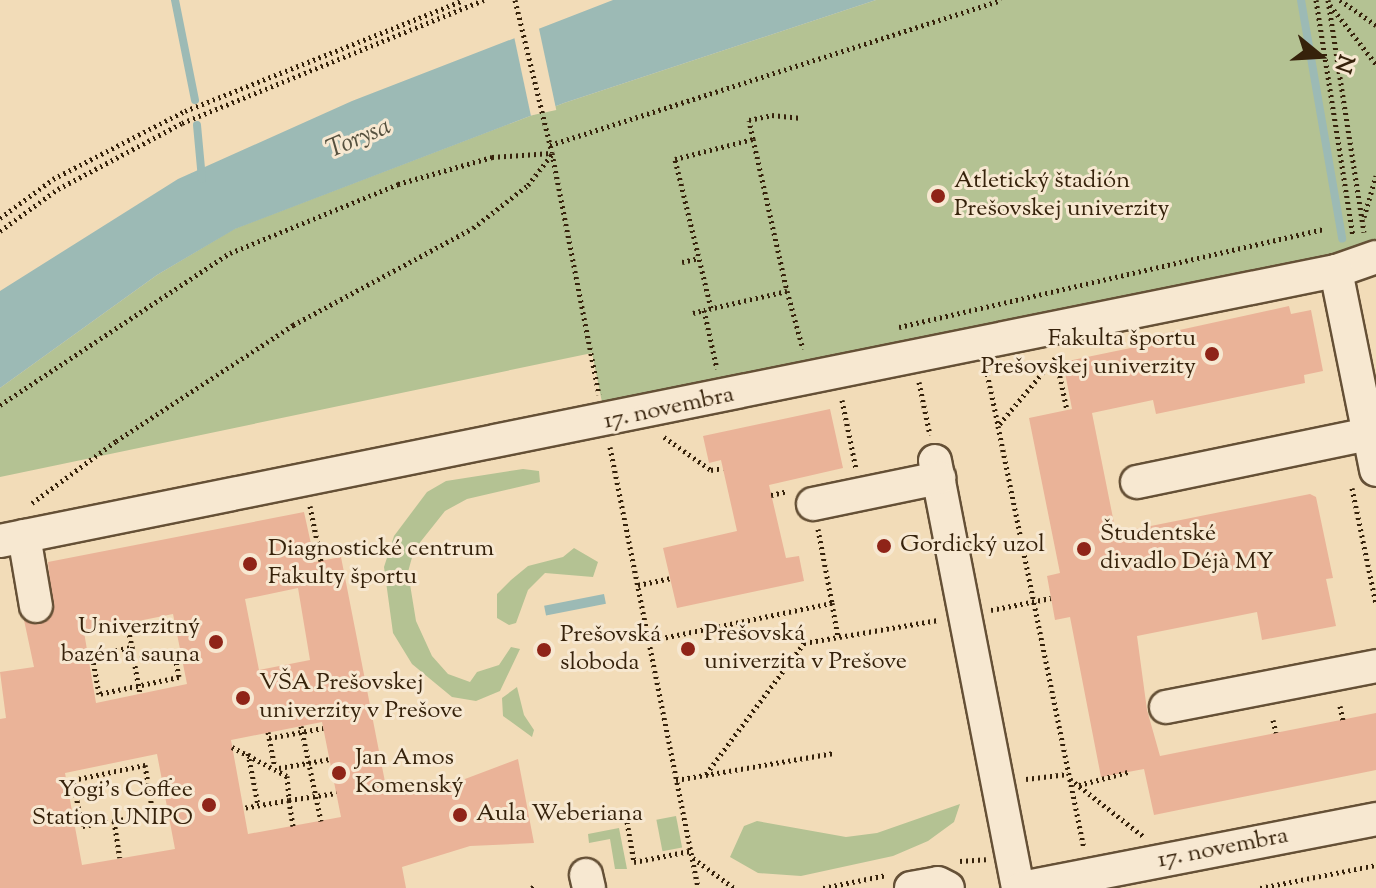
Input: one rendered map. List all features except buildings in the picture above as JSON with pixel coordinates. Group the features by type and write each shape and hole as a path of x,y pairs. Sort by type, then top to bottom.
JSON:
{"street":[{"name":"17. novembra","path":"16,529 605,423 1360,262"},
{"path":"1360,262 1369,434 1364,477"},
{"path":"1137,482 1369,434"},
{"name":"17. novembra","path":"937,470 1020,888 1096,880 1376,819"},
{"path":"804,497 937,470"},
{"path":"16,529 36,606"},
{"path":"1166,707 1376,666"},
{"path":"911,888 938,883 948,888"}],"path":[{"path":"0,218 53,179 185,111 464,0"},
{"path":"0,231 58,189 182,123 484,0"},
{"path":"515,0 552,153 698,888"},
{"path":"550,145 1001,0"},
{"path":"1316,0 1360,262"},
{"path":"1340,0 1376,25"},
{"path":"1328,1 1363,224"},
{"path":"1328,1 1376,64"},
{"path":"799,118 772,115 749,120 800,349 816,346"},
{"path":"723,398 699,258 675,159 753,139"},
{"path":"0,405 230,253 398,184 492,157 552,153"},
{"path":"16,529 107,447 293,325 493,215 528,185 552,153"},
{"path":"1360,262 1363,224 1376,176"},
{"path":"893,328 1325,229"},
{"path":"682,262 699,258"},
{"path":"693,313 787,291"},
{"path":"998,426 1062,349"},
{"path":"1056,357 1067,410"},
{"path":"984,359 1084,848"},
{"path":"917,373 937,470"},
{"path":"840,389 858,477"},
{"path":"654,429 711,470 723,468"},
{"path":"1364,477 1376,604"},
{"path":"771,495 804,497 838,637"},
{"path":"315,531 321,561"},
{"path":"638,585 671,578"},
{"path":"706,774 804,643 1051,598"},
{"path":"648,641 832,603"},
{"path":"127,623 140,694"},
{"path":"132,647 92,655 99,694 179,677 174,651 134,660"},
{"path":"1340,706 1343,720"},
{"path":"1273,720 1276,733"},
{"path":"277,767 269,735 323,728"},
{"path":"302,729 321,821"},
{"path":"232,747 277,767 287,776 293,826"},
{"path":"248,753 258,805"},
{"path":"676,780 834,753"},
{"path":"277,767 330,759"},
{"path":"145,765 153,814 114,821 82,826 73,780 145,765"},
{"path":"1078,785 1128,772"},
{"path":"998,783 1069,776"},
{"path":"1069,776 1143,836"},
{"path":"243,808 336,793"},
{"path":"625,810 634,862 691,854 734,888"},
{"path":"114,821 120,858"},
{"path":"1260,888 1291,885 1376,865"}],"green space":[{"name":"Atletický štadión Prešovskej univerzity","path":"876,0 1376,0 1376,268 604,412 592,353 0,477 0,388 157,275 234,229 564,103"},
{"path":"523,469 539,471 540,482 467,499 445,511 414,550 408,572 416,621 432,656 448,674 470,682 477,672 499,665 511,647 520,649 500,691 476,701 452,697 412,664 393,633 384,567 394,536 427,492 446,481"},
{"path":"574,548 598,562 593,577 545,573 528,590 516,623 509,625 497,618 497,594 511,580 528,566 563,557"},
{"path":"517,687 524,715 534,730 532,737 503,716 502,698"},
{"path":"960,804 954,822 928,841 893,856 801,876 758,873 730,857 744,826 757,821 846,837 877,833"},
{"path":"676,816 682,847 662,851 656,820"},
{"path":"619,828 627,869 615,869 610,839 589,843 588,834"}],"water":[{"name":"Torysa","path":"613,0 876,0 564,103 235,229 157,275 0,388 0,291 178,179 352,101"},
{"path":"604,594 606,604 546,615 544,606"}],"pier":[{"path":"538,24 556,110 531,115 513,29"}],"waterway":[{"path":"175,0 195,100"},
{"path":"1301,0 1342,238"},
{"path":"197,125 202,179"}],"place":[{"name":"Atletický štadión Prešovskej univerzity","path":"938,196"},
{"name":"Fakulta športu Prešovskej univerzity","path":"1212,354"},
{"name":"Gordický uzol","path":"884,546"},
{"name":"Študentské divadlo Déjà MY","path":"1084,549"},
{"name":"Diagnostické centrum Fakulty športu","path":"250,564"},
{"name":"Univerzitný bazén a sauna","path":"216,642"},
{"name":"Prešovská univerzita v Prešove","path":"688,649"},
{"name":"Prešovská sloboda","path":"544,650"},
{"name":"VŠA Prešovskej univerzity v Prešove","path":"243,698"},
{"name":"Jan Amos Komenský","path":"339,773"},
{"name":"Yogi's Coffee Station UNIPO","path":"209,805"},
{"name":"Aula Weberiana","path":"460,815"}]}
